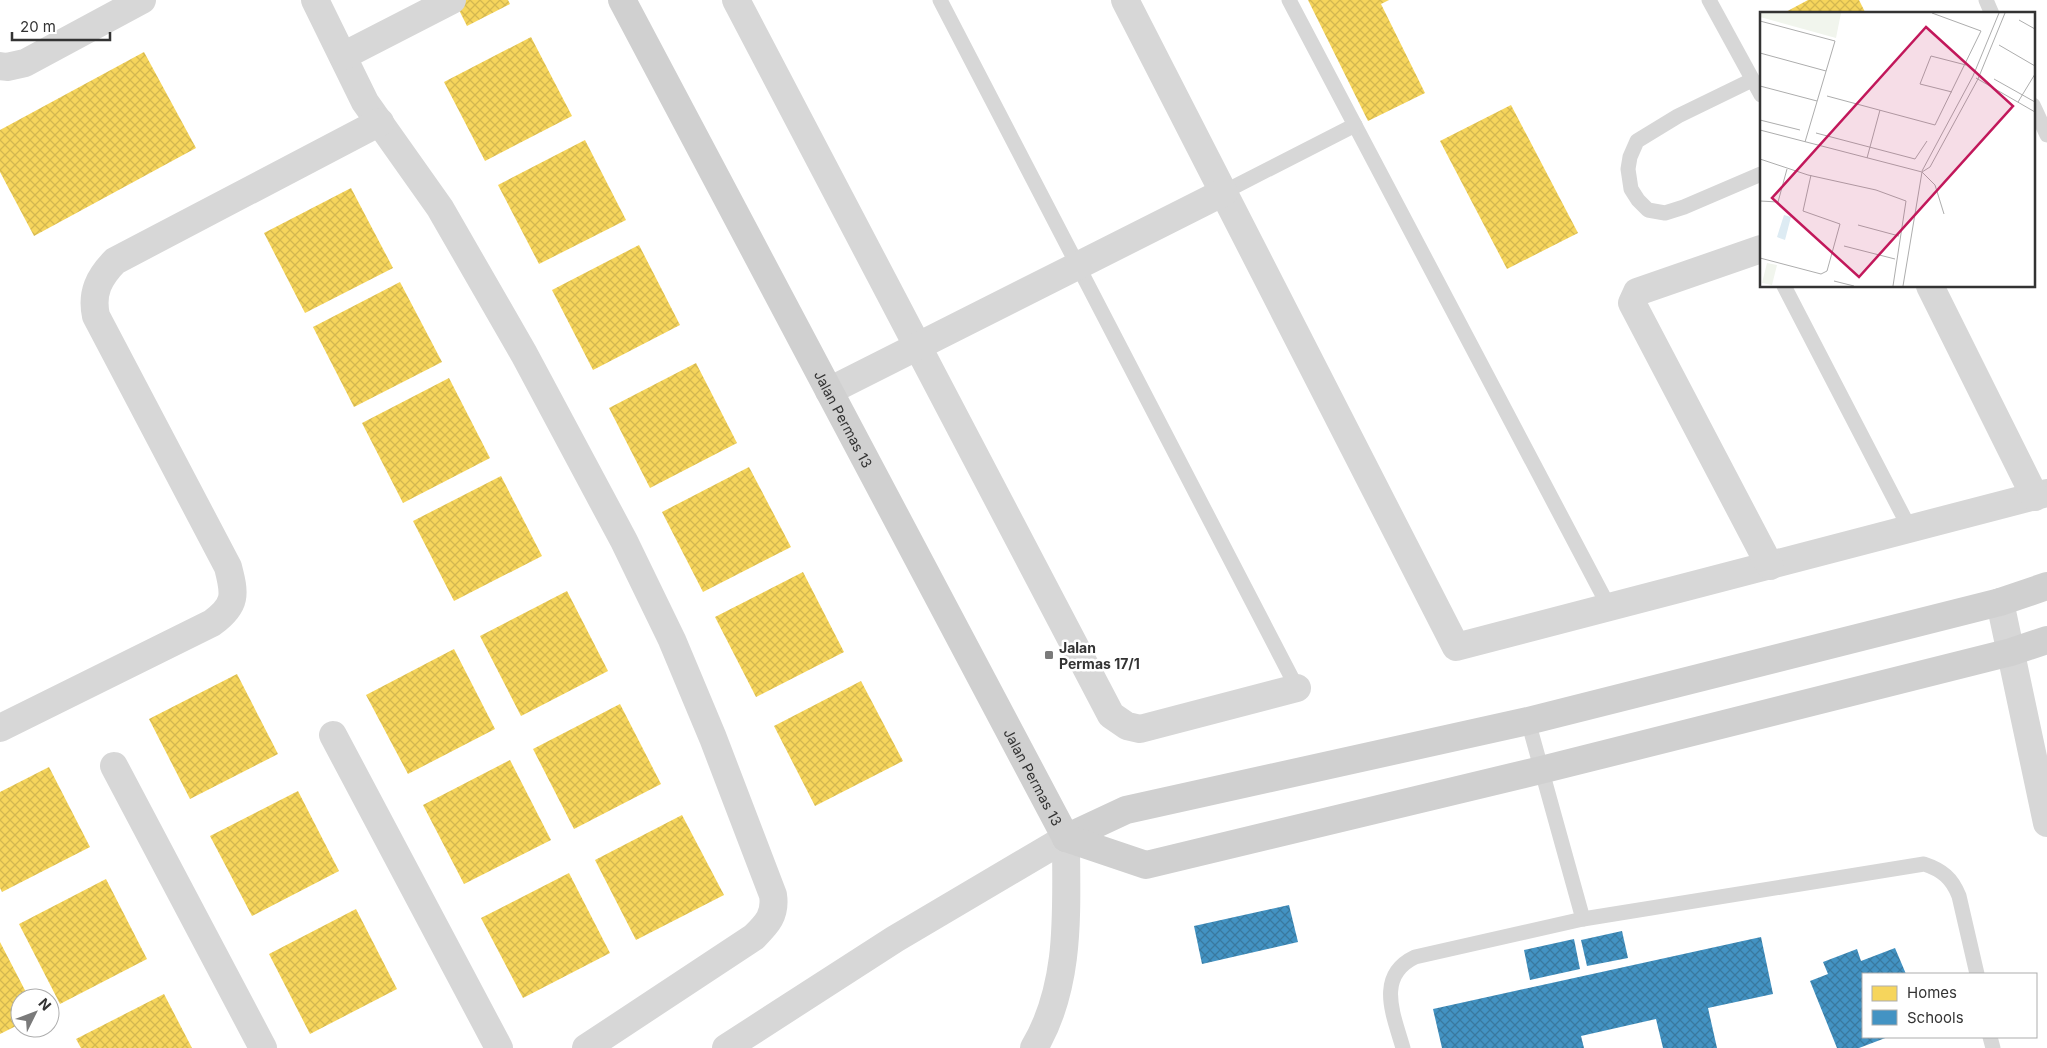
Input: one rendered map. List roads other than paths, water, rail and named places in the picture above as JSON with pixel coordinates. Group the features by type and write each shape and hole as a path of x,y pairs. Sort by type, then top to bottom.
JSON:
{"main road":[{"name":"Jalan Permas 13","path":"622,0 1066,838"},
{"path":"1066,838 1126,810 1528,721 2000,602 2047,586"},
{"path":"1066,838 1146,865 1541,770 2011,652 2047,640"}],"street":[{"path":"0,66 7,67 25,63 142,0"},
{"path":"343,56 452,0"},
{"path":"736,0 1112,715 1127,726 1140,729 1298,688"},
{"path":"1126,0 1456,647 2041,495 1931,288"},
{"path":"317,1 365,102 440,208 524,354 624,541 676,649 713,738 773,895 774,906 771,918 768,924 754,936 586,1048"},
{"path":"0,728 212,623 229,608 233,599 233,588 228,567 96,316 94,298 98,282 103,274 114,261 380,122"},
{"path":"829,391 1224,192"},
{"path":"1760,249 1637,292 1632,303 1770,566"},
{"path":"2000,602 2047,823"},
{"path":"333,735 498,1048"},
{"path":"114,766 263,1048"},
{"path":"726,1048 896,939 1066,838"},
{"path":"1034,1048 1055,998 1063,959 1066,924 1066,838"}],"lane":[{"path":"940,0 1298,688"},
{"path":"1289,0 1609,607"},
{"path":"1709,0 1760,93"},
{"path":"1986,0 1991,12"},
{"path":"1752,80 1678,116 1637,141 1630,157 1628,169 1632,189 1638,200 1648,210 1665,213 1684,208 1760,174"},
{"path":"2034,107 2047,135"},
{"path":"1224,192 1355,126"},
{"path":"1785,288 1910,529"},
{"path":"1528,721 1583,919"},
{"path":"1402,1048 1390,1000 1390,987 1399,967 1415,957 1583,919 1924,864 1937,869 1948,877 1960,896 1977,973"}],"place":[{"name":"Jalan Permas 17/1","path":"1049,655"}]}
